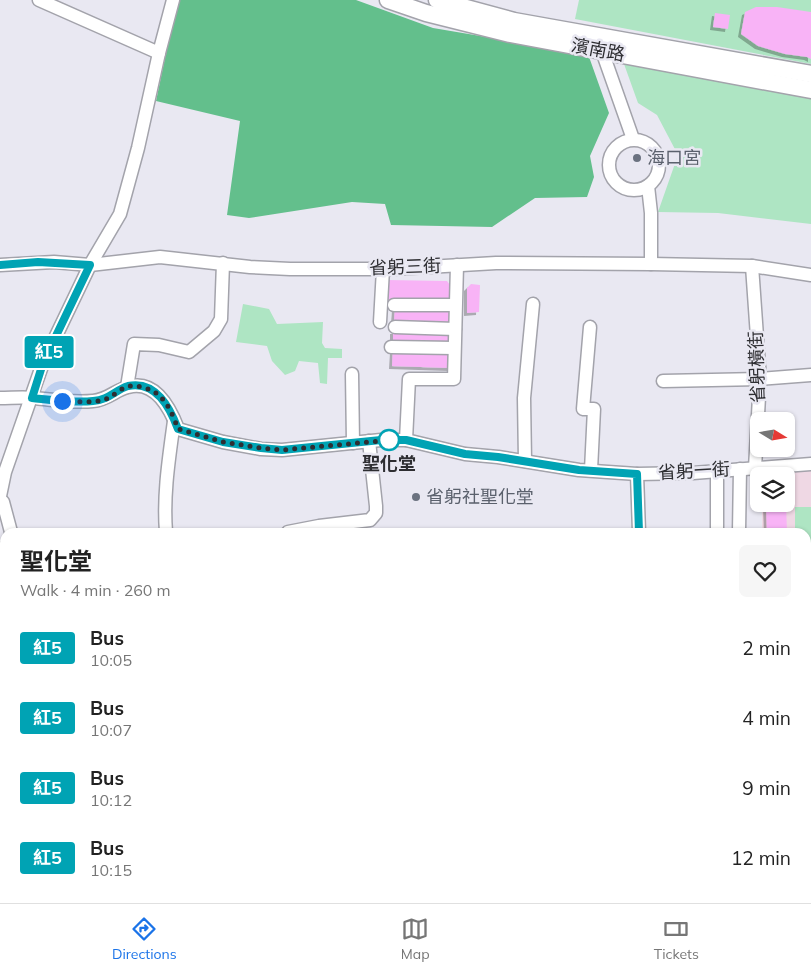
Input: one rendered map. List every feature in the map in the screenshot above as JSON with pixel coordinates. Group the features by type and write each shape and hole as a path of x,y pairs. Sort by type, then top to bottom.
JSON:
{"main road":[{"name":"濱南路","path":"388,0 426,13 510,34 811,90"},
{"name":"濱南路","path":"437,0 514,21 811,74"}],"street":[{"path":"39,0 159,54"},
{"path":"10,528 0,497 5,472 43,363 90,265 120,214 138,148 173,0"},
{"path":"602,51 633,139"},
{"path":"633,139 647,142 657,153 660,166 655,180 648,186 633,190 623,187 614,180 610,170 610,159 614,149 623,142 633,139"},
{"path":"648,186 651,213 651,264"},
{"name":"省躬三街","path":"0,265 38,262 90,265 160,257 290,270 383,269 496,263 651,264 752,266 811,275"},
{"path":"127,387 134,344 159,345 189,352 214,331 221,319 223,263"},
{"path":"406,440 408,379 454,379 457,265"},
{"name":"省躬橫街","path":"752,266 760,379 755,467"},
{"path":"380,322 383,269"},
{"path":"525,461 524,398 533,304"},
{"path":"394,305 455,306"},
{"path":"395,327 455,329"},
{"path":"590,327 583,409 594,409 591,470"},
{"path":"391,347 454,348"},
{"path":"352,374 352,443"},
{"path":"663,381 760,379 811,375"},
{"path":"0,398 92,402 105,399 127,387 138,386 154,390 162,397 174,419 164,508 166,528"},
{"name":"省躬一街","path":"174,419 178,429 223,442 282,450 406,440 465,454 637,474 750,468"},
{"path":"325,528 370,520 374,516 376,506 369,442"},
{"name":"省躬一街","path":"769,467 811,464"},
{"path":"739,528 740,469"},
{"path":"717,471 717,528"},
{"path":"637,474 639,528"}],"shaded area":[{"path":"811,469 811,528 762,528 762,512 795,512 795,470"}],"green space":[{"path":"177,0 356,0 433,28 588,54 609,113 590,156 594,177 587,197 535,198 492,227 391,225 385,204 352,202 249,218 227,215 240,121 156,101"},
{"path":"579,0 811,0 811,64 575,19"},
{"path":"624,64 811,96 811,224 718,213 658,212 678,155 657,115 638,103"},
{"path":"243,304 269,309 277,324 323,322 322,343 325,348 342,349 342,358 328,358 327,384 320,383 318,363 299,361 295,371 285,375 272,361 267,346 236,342"},
{"path":"795,507 811,507 811,528 795,528"}],"building":[{"path":"756,7 777,7 811,12 811,59 758,46 741,34 745,12"},
{"path":"715,13 730,15 728,29 713,27"},
{"path":"386,280 447,281 453,289 453,300 383,302"},
{"path":"471,284 480,285 479,312 467,313 467,288"},
{"path":"395,307 451,308 451,323 394,322"},
{"path":"393,331 452,331 453,343 393,344"},
{"path":"393,350 451,353 451,368 392,366"},
{"path":"766,512 786,512 787,528 767,528"}],"bus line":[{"name":"紅5","path":"0,265 38,262 90,265 43,363 32,398 92,402 105,399 127,387 138,386 154,390 162,397 178,429 223,442 282,450 381,440 406,440 465,454 498,457 579,470 637,474 639,528"}],"place":[{"name":"海口宮","path":"637,158"},
{"name":"聖化堂","path":"389,440"},
{"name":"省躬社聖化堂","path":"416,497"}],"route":[{"path":"62,401 92,402 105,399 127,387 138,386 154,390 162,397 178,429 223,442 282,450 391,440 389,440"}]}
